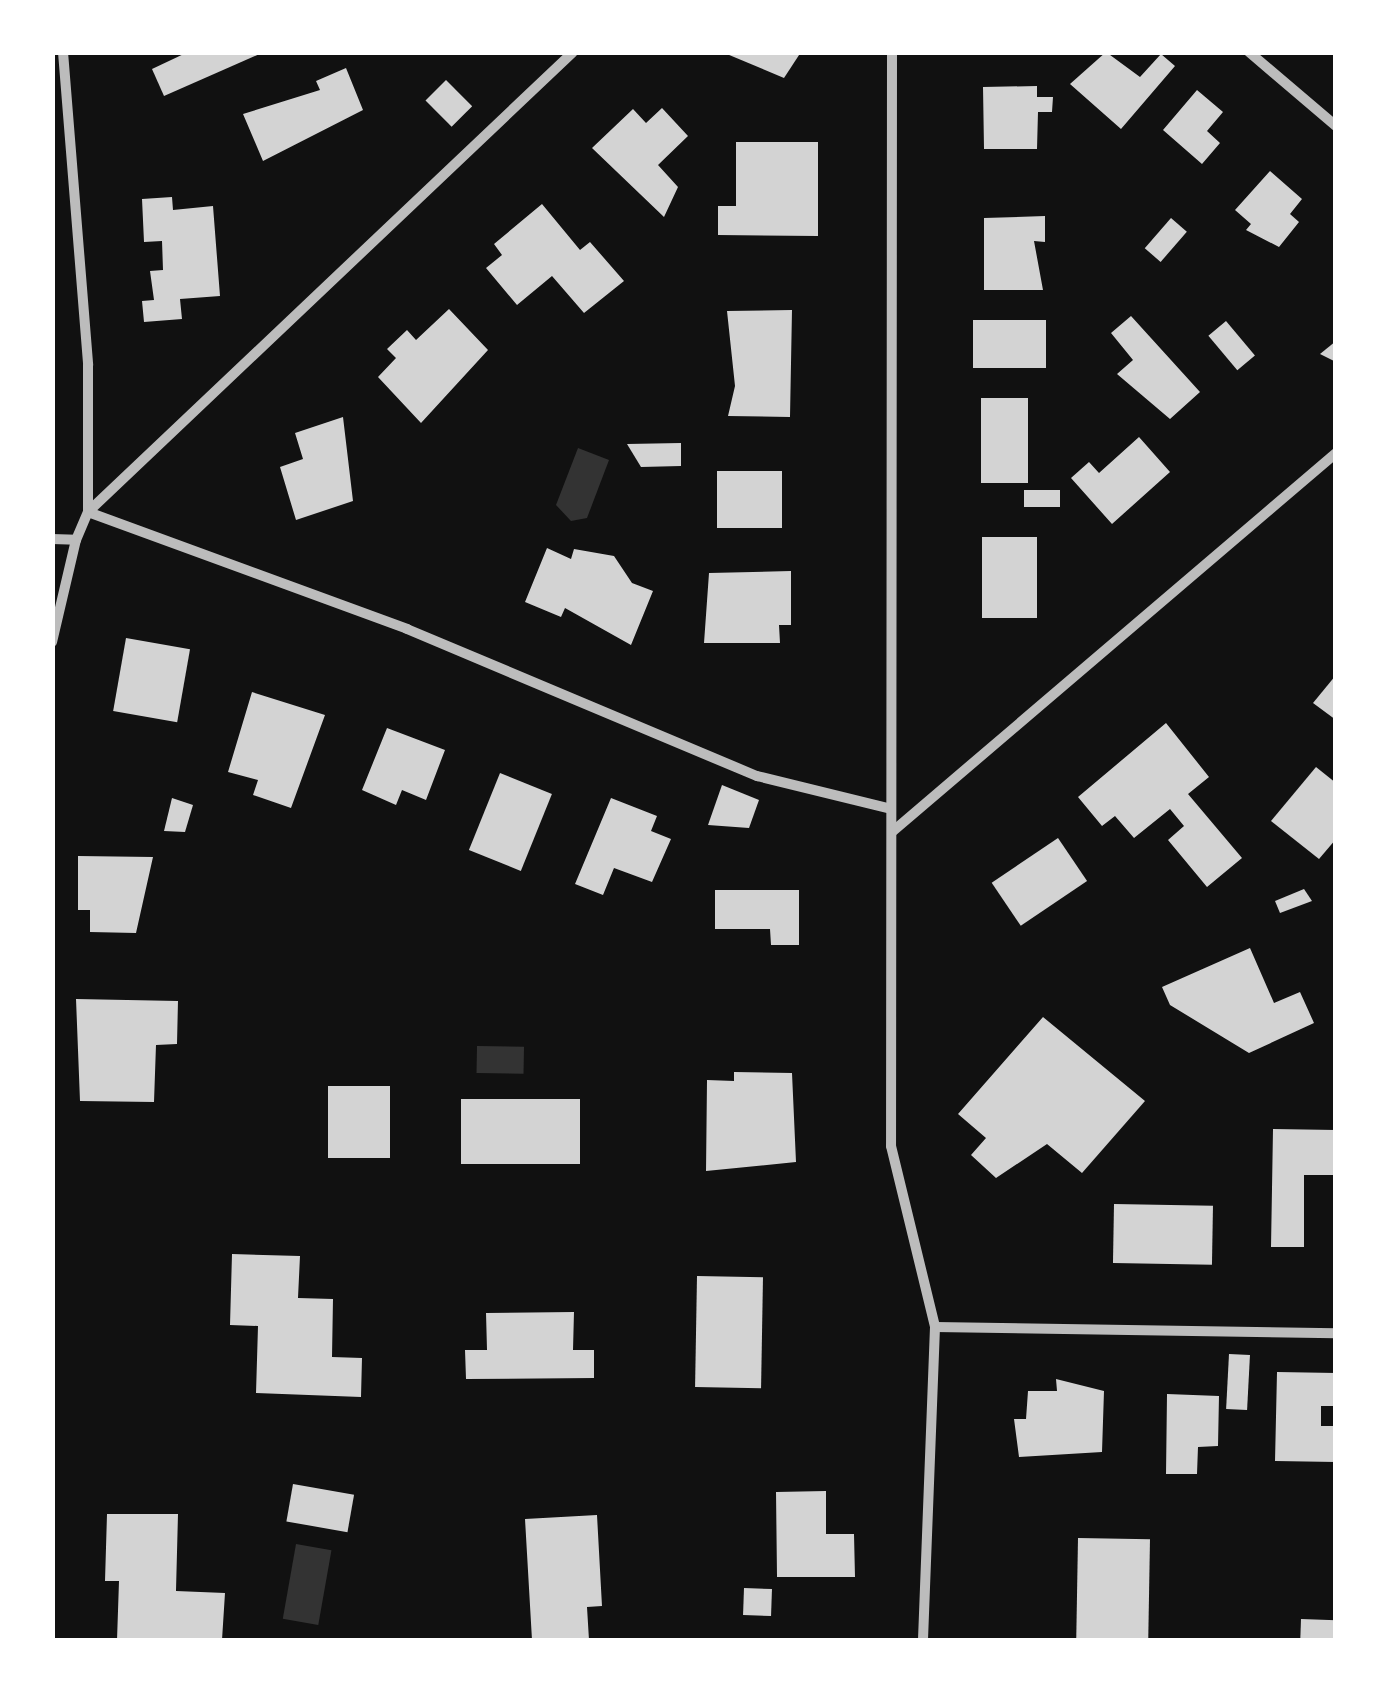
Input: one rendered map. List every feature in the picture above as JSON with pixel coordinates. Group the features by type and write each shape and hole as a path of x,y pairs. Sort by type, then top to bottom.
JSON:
{"street":[{"path":"52,642 76,540 88,512 88,365 63,52"},
{"path":"88,512 573,52"},
{"path":"892,52 892,1146 935,1327 922,1640"},
{"path":"1249,52 1336,126"},
{"path":"892,832 1336,453"},
{"path":"88,512 407,629 757,776 891,809"},
{"path":"52,538 76,540"},
{"path":"935,1327 1336,1334"}],"shaded area":[{"path":"578,448 609,460 587,518 571,521 556,505"},
{"path":"477,1046 524,1047 524,1074 477,1073"},
{"path":"296,1544 331,1550 318,1625 283,1619"}],"building":[{"path":"188,52 264,52 164,96 152,69"},
{"path":"722,52 801,52 784,78"},
{"path":"1106,52 1140,77 1161,54 1175,66 1121,129 1070,84"},
{"path":"346,68 363,110 263,161 243,114 320,90 316,81"},
{"path":"446,80 472,106 452,127 425,101"},
{"path":"1037,86 1037,97 1053,97 1052,112 1038,112 1037,149 984,149 983,87"},
{"path":"1197,90 1223,112 1207,131 1220,143 1202,164 1163,130"},
{"path":"662,108 688,136 658,165 678,187 664,217 592,148 633,109 646,123"},
{"path":"736,142 818,142 818,236 718,235 718,206 736,206"},
{"path":"1270,171 1302,199 1290,214 1299,222 1279,247 1246,230 1251,224 1235,210"},
{"path":"172,197 173,210 213,206 220,296 180,299 182,319 144,322 142,301 154,300 150,271 163,270 162,241 144,242 142,199"},
{"path":"542,204 580,250 590,242 624,281 584,313 552,276 517,305 486,268 502,255 494,244"},
{"path":"1045,216 1045,242 1034,241 1043,290 984,290 984,218"},
{"path":"1171,218 1187,232 1161,262 1145,248"},
{"path":"449,309 488,350 421,423 378,377 396,358 387,349 407,330 416,340"},
{"path":"792,310 790,417 728,416 735,386 727,311"},
{"path":"1131,316 1200,392 1170,419 1117,374 1133,360 1111,333"},
{"path":"973,320 1046,320 1046,368 973,368"},
{"path":"1226,321 1255,355 1237,370 1208,336"},
{"path":"1336,341 1336,362 1320,354"},
{"path":"981,398 1028,398 1028,483 981,483"},
{"path":"343,417 353,501 296,520 280,467 303,459 295,433"},
{"path":"1139,437 1170,472 1112,524 1071,478 1089,462 1099,473"},
{"path":"681,443 681,466 641,467 627,444"},
{"path":"717,471 782,471 782,528 717,528"},
{"path":"1024,490 1060,490 1060,507 1024,507"},
{"path":"982,537 1037,537 1037,618 982,618"},
{"path":"547,548 571,559 574,549 614,556 632,583 653,591 631,645 565,608 561,617 525,602"},
{"path":"791,571 791,625 779,625 780,643 704,643 709,573"},
{"path":"126,638 190,649 177,722 113,711"},
{"path":"1336,675 1336,720 1313,703"},
{"path":"252,692 325,715 291,808 253,795 258,780 228,772"},
{"path":"1166,723 1209,777 1188,794 1242,858 1207,887 1168,840 1184,826 1170,809 1134,838 1115,816 1102,826 1078,797"},
{"path":"387,728 445,750 426,800 402,790 396,805 362,790"},
{"path":"1316,767 1336,783 1336,839 1319,859 1271,821"},
{"path":"500,773 552,794 521,871 469,850"},
{"path":"722,785 759,800 749,828 708,825"},
{"path":"172,798 193,805 185,832 164,831"},
{"path":"611,798 657,816 651,831 671,839 652,882 614,868 603,895 575,884"},
{"path":"1058,838 1087,881 1021,926 992,883"},
{"path":"78,856 153,857 136,933 90,932 90,910 78,910"},
{"path":"1304,889 1312,901 1280,913 1275,901"},
{"path":"715,890 799,890 799,945 771,945 770,929 715,929"},
{"path":"1250,948 1274,1003 1300,992 1314,1023 1249,1053 1170,1005 1162,987"},
{"path":"76,999 178,1001 177,1044 156,1045 154,1102 80,1101"},
{"path":"1043,1017 1145,1101 1082,1173 1047,1144 996,1178 971,1155 986,1138 958,1114"},
{"path":"734,1072 792,1073 796,1162 706,1171 707,1080 734,1081"},
{"path":"328,1086 390,1086 390,1158 328,1158"},
{"path":"461,1099 580,1099 580,1164 461,1164"},
{"path":"1273,1129 1336,1130 1336,1175 1304,1175 1304,1247 1271,1247"},
{"path":"1114,1204 1213,1206 1212,1265 1113,1263"},
{"path":"232,1254 300,1256 298,1298 333,1299 332,1357 362,1358 361,1397 256,1393 258,1326 230,1325"},
{"path":"697,1276 763,1277 761,1388 695,1387"},
{"path":"574,1312 573,1350 594,1350 594,1378 466,1379 465,1350 487,1350 486,1313"},
{"path":"1229,1354 1250,1355 1247,1410 1226,1409"},
{"path":"1277,1372 1336,1373 1336,1406 1321,1406 1321,1426 1336,1426 1336,1462 1275,1461"},
{"path":"1056,1379 1104,1391 1102,1452 1019,1457 1014,1419 1026,1419 1028,1391 1057,1391"},
{"path":"1167,1394 1219,1396 1218,1446 1198,1447 1197,1474 1166,1474"},
{"path":"293,1484 354,1495 347,1532 286,1521"},
{"path":"826,1491 826,1534 854,1534 855,1577 777,1577 776,1492"},
{"path":"107,1514 178,1514 176,1591 225,1593 222,1640 117,1640 119,1581 105,1581"},
{"path":"597,1515 602,1606 587,1607 589,1640 532,1640 525,1519"},
{"path":"1078,1538 1150,1539 1148,1640 1076,1640"},
{"path":"744,1588 772,1589 771,1616 743,1615"},
{"path":"1301,1619 1336,1620 1335,1640 1300,1640"}]}
